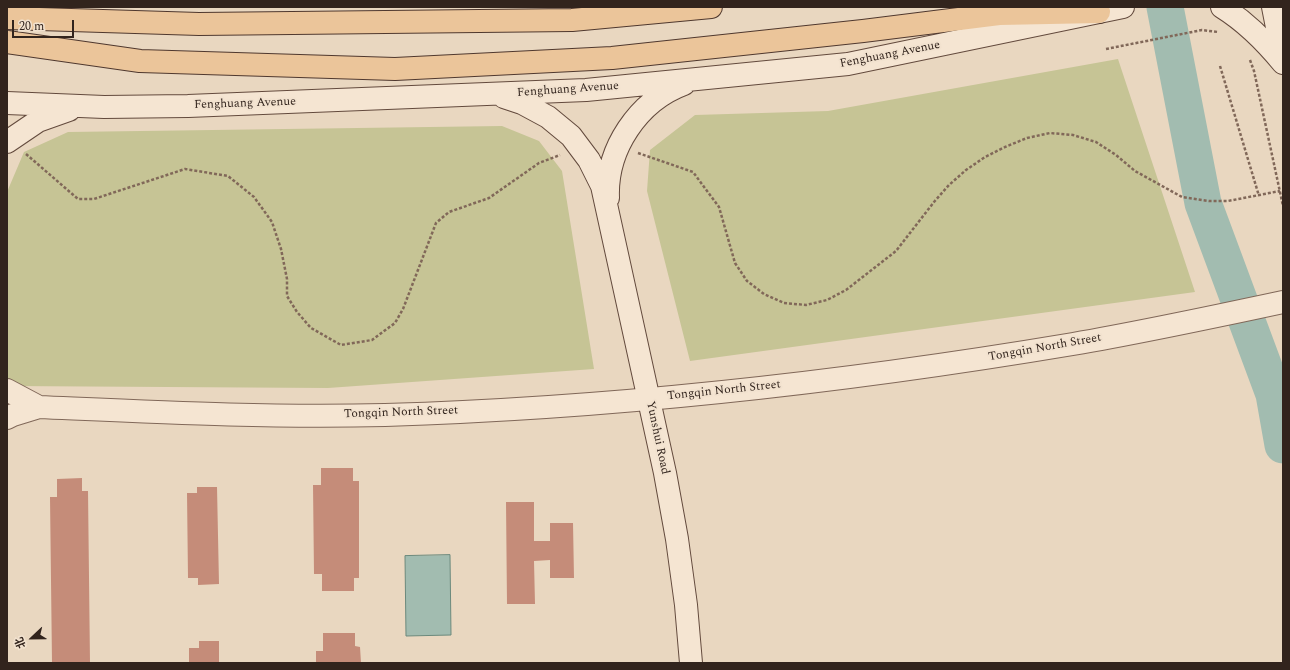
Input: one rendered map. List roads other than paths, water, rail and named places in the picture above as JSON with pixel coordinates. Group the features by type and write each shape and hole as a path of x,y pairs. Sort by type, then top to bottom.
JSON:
{"main road":[{"path":"7,18 199,24 572,20 711,7"},
{"path":"7,42 140,62 395,69 612,58 863,31 998,14 1099,12"}],"street":[{"name":"Fenghuang Avenue","path":"7,103 104,107 196,106 586,90 848,64 1123,7"},
{"path":"1222,7 1250,28 1274,51 1283,63"},
{"path":"1273,7 1283,58"},
{"path":"608,215 607,189 611,164 621,141 635,119 653,101 674,88 698,79"},
{"path":"494,94 522,103 548,117 571,136 589,160 602,186 608,215"},
{"path":"8,141 38,121 70,110 104,107"},
{"name":"Yunshui Road","path":"608,215 665,473 677,539 686,605 691,663"},
{"name":"Tongqin North Street","path":"7,418 39,407 294,416 383,415 562,406 758,388 864,376 1068,345 1180,324 1283,302"},
{"name":"Tongqin North Street","path":"7,390 39,407"}],"waterway":[{"path":"1165,7 1203,203 1274,394 1283,445"}]}
